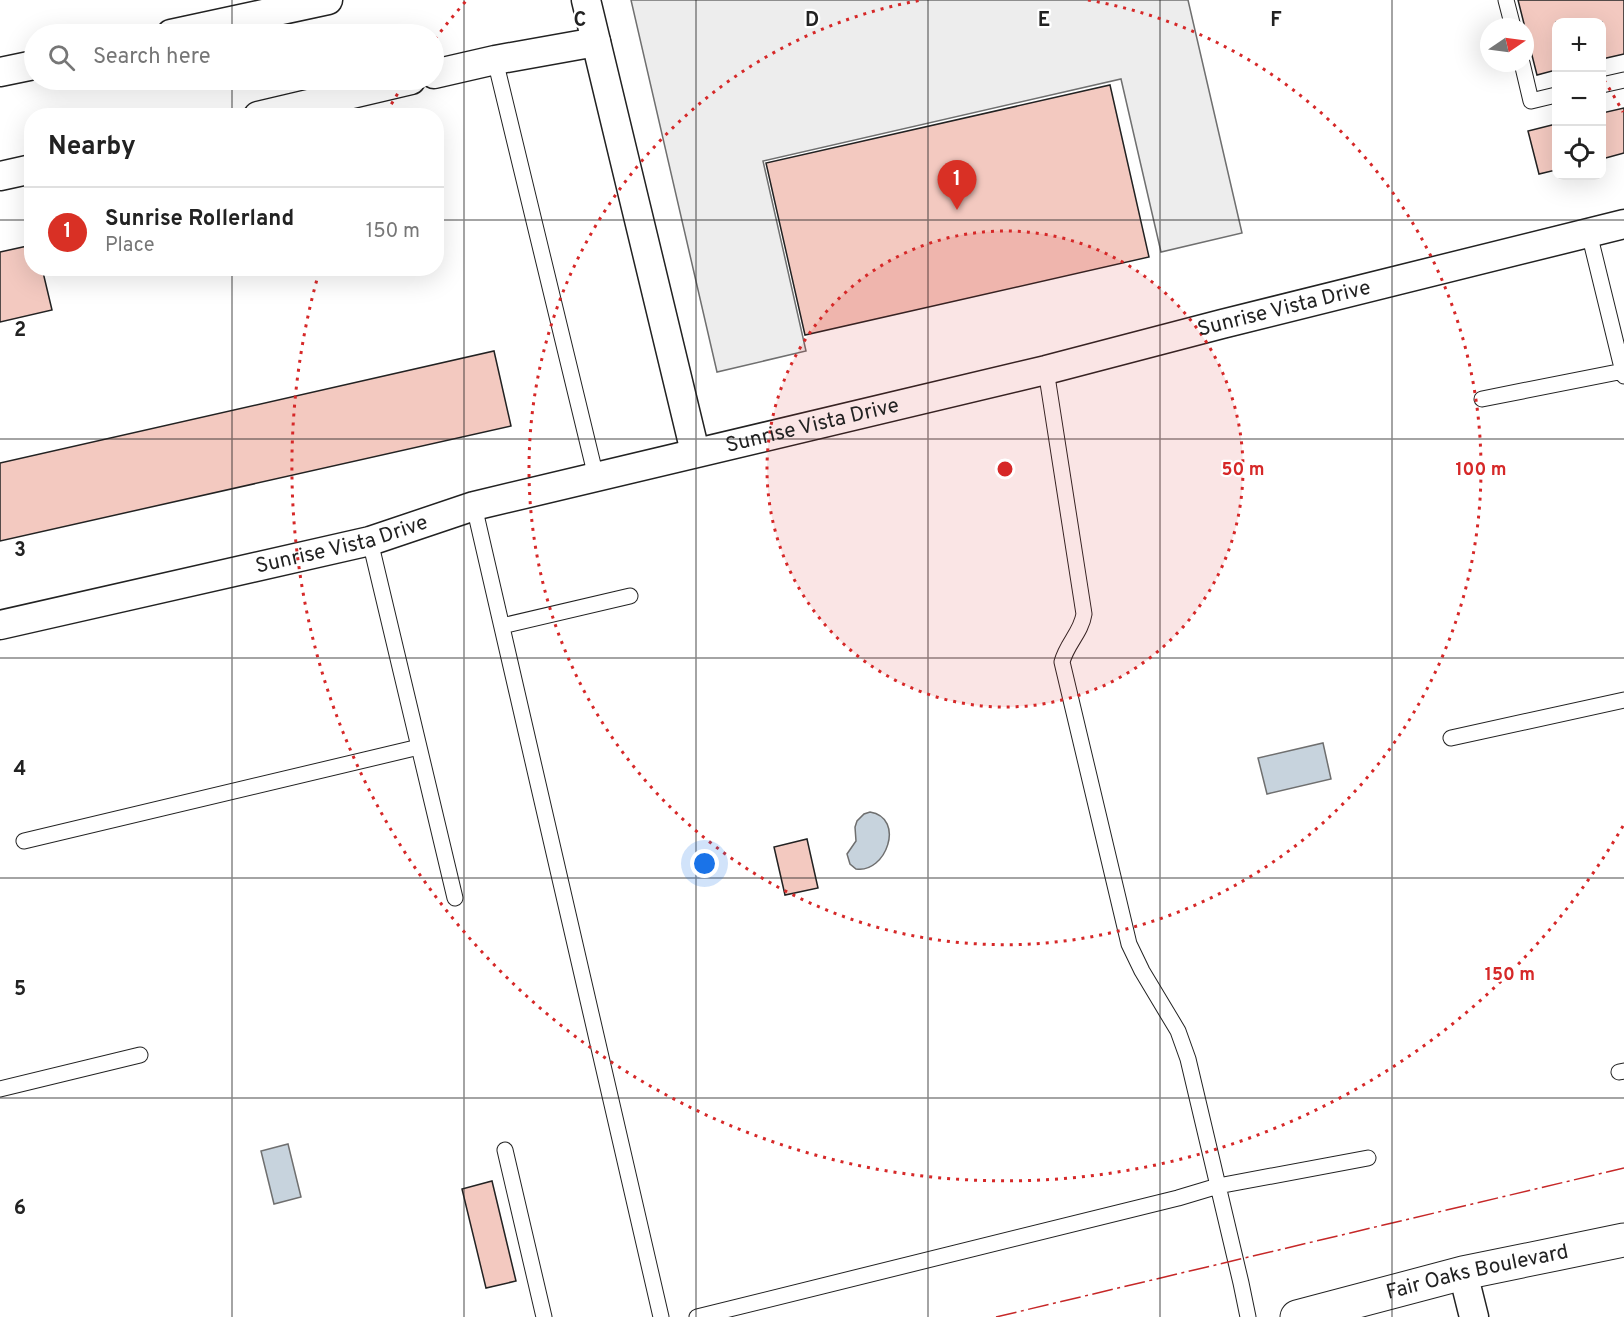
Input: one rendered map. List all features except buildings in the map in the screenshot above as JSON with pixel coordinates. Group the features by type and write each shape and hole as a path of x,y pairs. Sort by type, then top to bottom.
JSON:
{"main road":[{"name":"Fair Oaks Boulevard","path":"1297,1317 1463,1273 1624,1240"}],"street":[{"path":"217,24 328,0"},
{"path":"586,0 695,452"},
{"path":"444,72 596,42"},
{"path":"0,72 24,67"},
{"path":"292,108 368,90"},
{"path":"0,176 24,171"},
{"name":"Sunrise Vista Drive","path":"0,625 370,541 474,506 1046,370 1624,224"},
{"path":"1463,1273 1474,1317"}],"lane":[{"path":"1506,0 1511,18"},
{"path":"495,60 596,477"},
{"path":"1524,72 1531,100 1552,96"},
{"path":"1606,84 1624,80"},
{"path":"1482,399 1623,374 1589,233"},
{"path":"1046,370 1084,614 1082,626 1065,650 1062,662 1129,944 1142,971 1178,1031 1188,1059 1248,1317"},
{"path":"474,506 661,1317"},
{"path":"370,541 455,897"},
{"path":"501,626 630,596"},
{"path":"1452,738 1624,700"},
{"path":"24,841 419,747"},
{"path":"0,1089 140,1055"},
{"path":"505,1150 544,1317"},
{"path":"697,1317 1178,1198 1218,1186 1368,1158"}],"shaded area":[{"path":"631,0 1188,0 1242,233 1161,252 1121,79 763,161 806,351 717,372"},
{"path":"1323,743 1331,779 1267,794 1258,758"},
{"path":"870,812 881,816 887,824 888,845 876,863 867,868 856,869 850,864 847,854 856,841 857,821"},
{"path":"288,1144 301,1197 274,1204 261,1151"}],"power":[{"path":"996,1317 1624,1168"}],"place":[{"name":"Sunrise Rollerland","path":"957,210"}]}
